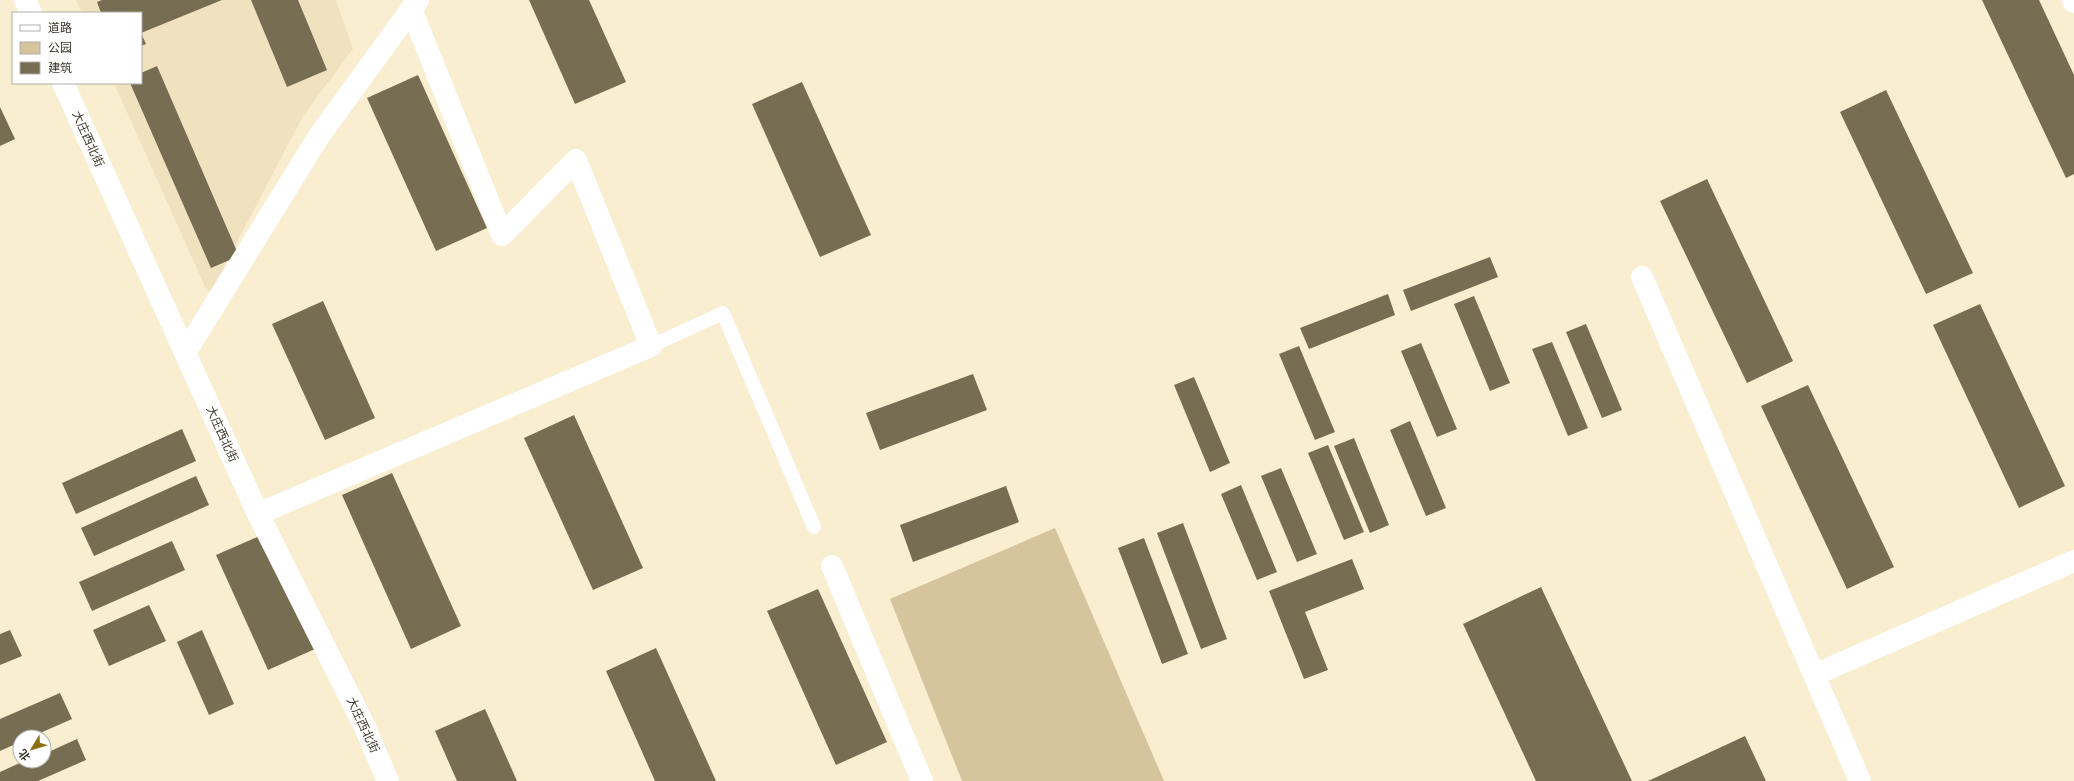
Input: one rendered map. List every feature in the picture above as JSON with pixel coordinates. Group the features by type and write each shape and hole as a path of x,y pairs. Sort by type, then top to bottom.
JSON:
{"street":[{"path":"25,0 31,12"},
{"path":"258,514 651,346 576,160 502,235 415,4"},
{"path":"185,353 319,136 415,4"},
{"name":"大庄西北街","path":"63,84 258,514 363,723 388,781"},
{"path":"1642,277 1860,781"},
{"path":"1814,675 2074,562"},
{"path":"832,566 922,781"}],"lane":[{"path":"651,346 724,313 814,527"}],"shaded area":[{"path":"76,0 336,0 353,49 303,116 211,292 205,287 114,84 142,84 142,12 82,12"}],"green space":[{"path":"1055,528 1164,781 962,781 890,599"}],"building":[{"path":"102,0 222,0 142,33 142,12 101,12 97,2"},
{"path":"251,0 298,0 327,70 287,87"},
{"path":"529,0 589,0 626,82 575,104"},
{"path":"1982,0 2039,0 2074,75 2074,174 2066,178"},
{"path":"142,35 146,44 142,46"},
{"path":"157,66 239,256 211,268 130,84 142,84 142,73"},
{"path":"418,75 487,228 436,251 367,98"},
{"path":"802,82 871,235 820,257 752,104"},
{"path":"1886,90 1973,273 1926,294 1840,112"},
{"path":"0,107 15,139 0,146"},
{"path":"1707,179 1793,361 1747,383 1660,201"},
{"path":"1490,257 1498,277 1411,311 1403,290"},
{"path":"1388,294 1395,315 1309,349 1300,328"},
{"path":"1474,296 1510,383 1490,391 1454,304"},
{"path":"323,301 375,418 325,440 272,324"},
{"path":"1980,304 2065,486 2019,508 1933,325"},
{"path":"1586,324 1622,410 1602,418 1566,332"},
{"path":"1552,342 1588,428 1568,436 1532,349"},
{"path":"1421,343 1457,429 1437,437 1401,351"},
{"path":"1299,346 1335,432 1315,440 1279,354"},
{"path":"973,374 987,410 880,450 866,413"},
{"path":"1194,377 1230,463 1210,472 1174,385"},
{"path":"1808,385 1894,567 1847,589 1761,406"},
{"path":"574,415 643,568 593,590 524,438"},
{"path":"1410,421 1446,508 1426,516 1390,430"},
{"path":"182,429 196,461 76,514 62,483"},
{"path":"1354,438 1389,525 1370,533 1334,446"},
{"path":"1328,445 1364,532 1344,540 1308,453"},
{"path":"1281,468 1317,554 1297,562 1261,476"},
{"path":"392,473 461,626 411,649 342,495"},
{"path":"196,476 209,505 94,556 81,528"},
{"path":"1241,485 1277,572 1257,580 1221,494"},
{"path":"1006,486 1019,522 913,562 900,525"},
{"path":"1183,523 1227,639 1201,649 1157,533"},
{"path":"264,534 315,649 268,670 216,555"},
{"path":"1144,538 1188,654 1162,664 1118,548"},
{"path":"172,541 185,570 92,611 79,582"},
{"path":"1352,559 1364,589 1305,612 1328,670 1304,679 1269,591"},
{"path":"1541,587 1632,781 1536,781 1463,624"},
{"path":"818,589 887,742 836,765 767,611"},
{"path":"149,605 166,641 109,666 93,630"},
{"path":"10,630 22,656 0,665 0,634"},
{"path":"202,630 234,704 209,715 177,642"},
{"path":"656,648 716,781 655,781 606,671"},
{"path":"60,693 72,719 49,729 12,729 12,746 0,751 0,719"},
{"path":"485,709 517,781 457,781 435,731"},
{"path":"1745,736 1766,781 1648,781"},
{"path":"77,739 86,760 38,781 0,781 0,772 12,766 12,769 52,769 52,750"}]}
